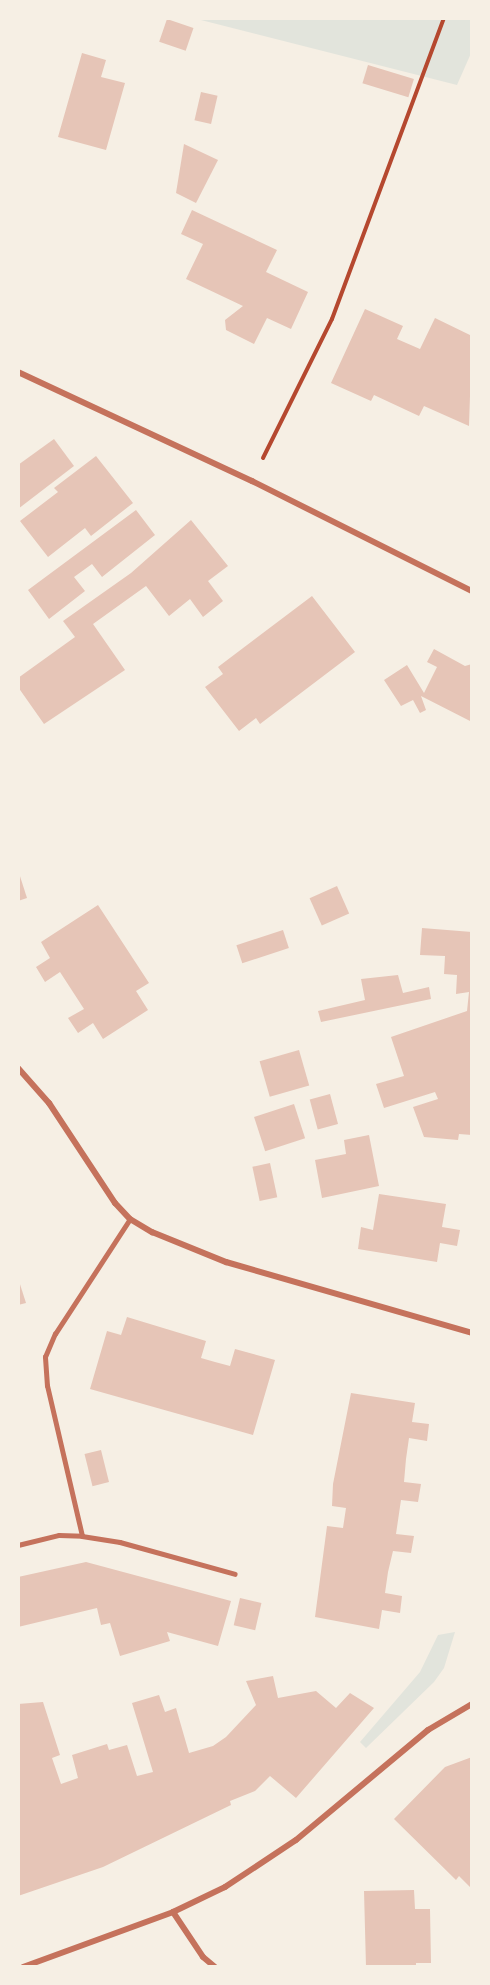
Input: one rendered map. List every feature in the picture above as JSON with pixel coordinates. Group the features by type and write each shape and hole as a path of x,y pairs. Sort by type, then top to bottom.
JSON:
{"street":[{"path":"18,372 252,481 472,591"},
{"path":"18,1068 49,1102 106,1192 130,1219 180,1246 226,1262 472,1333"},
{"path":"23,1967 173,1912 225,1887 296,1840 421,1736 472,1704"},
{"path":"173,1912 203,1957 215,1967"}],"lane":[{"path":"82,1536 47,1386 45,1357 55,1334 130,1219"},
{"path":"18,1545 59,1535 82,1536 235,1574"}],"path":[{"path":"252,481 332,319 444,18"}],"shaded area":[{"path":"193,18 472,18 472,51 457,85"},
{"path":"455,1632 444,1668 434,1682 366,1748 360,1742 420,1672 438,1635"}],"building":[{"path":"167,19 193,28 186,51 159,42"},
{"path":"82,53 106,60 101,77 125,83 106,150 58,137"},
{"path":"368,65 414,79 408,97 362,83"},
{"path":"201,92 218,96 211,124 194,120"},
{"path":"184,144 218,160 196,203 176,193"},
{"path":"192,210 277,250 266,272 308,292 291,329 267,318 254,344 226,330 225,320 243,306 186,279 203,244 181,234"},
{"path":"365,309 403,326 397,339 420,349 435,318 472,336 469,426 424,406 419,416 374,395 371,401 331,383"},
{"path":"54,439 74,466 18,509 18,465"},
{"path":"96,456 133,503 91,536 85,528 48,557 20,521 58,492 54,488"},
{"path":"136,510 155,535 102,577 92,564 74,577 85,591 49,619 28,590"},
{"path":"191,520 228,566 208,581 223,601 203,617 190,599 169,616 146,586 93,624 125,670 44,724 18,687 18,678 75,637 63,621 131,573"},
{"path":"312,596 355,652 260,724 256,718 239,731 205,687 223,674 218,667"},
{"path":"434,649 465,666 472,664 472,722 421,696 426,710 420,713 413,700 401,706 384,680 407,665 424,693 437,667 427,662"},
{"path":"18,870 27,898 18,901"},
{"path":"337,886 349,913 322,926 310,898"},
{"path":"98,905 149,983 136,991 148,1010 103,1039 93,1023 78,1033 68,1018 84,1009 60,972 45,982 36,967 50,958 41,942"},
{"path":"422,928 472,932 472,1135 459,1134 458,1140 424,1137 413,1107 438,1099 435,1092 384,1108 376,1084 404,1076 391,1037 467,1011 469,992 456,994 457,975 444,974 445,956 420,955"},
{"path":"283,930 289,948 242,963 236,945"},
{"path":"398,975 403,993 429,987 431,999 321,1022 318,1011 365,1000 361,979"},
{"path":"299,1050 309,1086 270,1097 260,1061"},
{"path":"330,1094 338,1124 318,1129 310,1099"},
{"path":"294,1104 305,1138 265,1151 254,1117"},
{"path":"369,1135 379,1186 322,1198 315,1160 346,1154 344,1140"},
{"path":"270,1163 277,1197 260,1201 252,1167"},
{"path":"379,1194 446,1204 442,1227 460,1230 457,1246 440,1243 437,1262 358,1249 361,1227 373,1230"},
{"path":"18,1278 26,1303 18,1305"},
{"path":"127,1317 206,1341 201,1358 230,1366 235,1349 275,1360 253,1435 90,1389 107,1331 121,1335"},
{"path":"351,1393 415,1403 412,1422 429,1424 427,1441 409,1438 406,1459 404,1482 421,1484 418,1502 401,1500 396,1534 414,1536 411,1553 393,1551 388,1572 385,1593 402,1596 400,1613 382,1610 379,1629 315,1617 327,1526 343,1528 346,1508 332,1506 333,1484"},
{"path":"101,1450 109,1482 92,1486 85,1454"},
{"path":"86,1562 231,1601 218,1646 167,1632 170,1641 120,1656 110,1623 101,1625 97,1608 18,1627 18,1577"},
{"path":"240,1598 261,1603 255,1630 234,1625"},
{"path":"273,1676 278,1698 316,1691 336,1708 350,1693 374,1708 296,1798 270,1776 255,1791 230,1801 231,1805 103,1867 18,1896 18,1704 43,1702 60,1755 52,1758 61,1784 78,1778 72,1755 107,1744 109,1750 127,1745 137,1776 153,1772 132,1703 159,1695 165,1712 176,1708 189,1753 213,1746 226,1737 256,1705 246,1681"},
{"path":"472,1757 472,1889 459,1876 456,1880 394,1819 445,1767"},
{"path":"414,1890 415,1909 430,1909 431,1963 416,1963 416,1967 366,1967 364,1891"}]}
